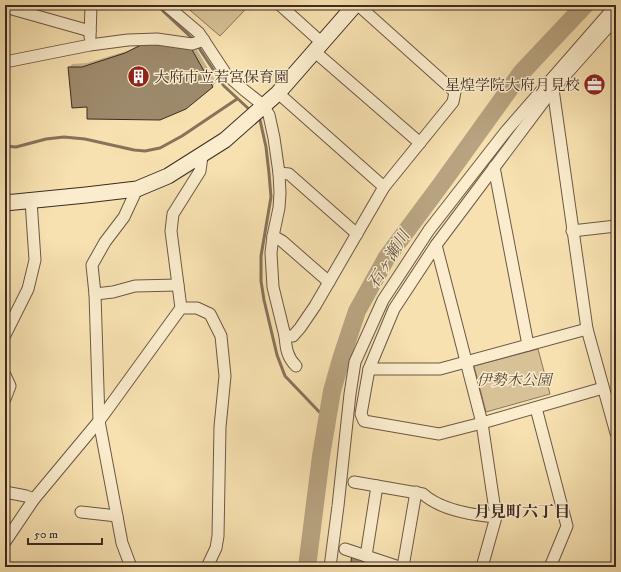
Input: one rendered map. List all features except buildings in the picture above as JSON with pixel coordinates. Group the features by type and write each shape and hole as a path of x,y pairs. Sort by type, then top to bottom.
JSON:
{"street":[{"path":"90,45 91,5"},
{"path":"166,5 199,33 226,74 244,90 257,111 269,115 279,173 280,193 279,208 271,253 273,287 287,354 296,366"},
{"path":"280,5 318,47 420,143"},
{"path":"5,203 137,189 168,176 202,156 225,140 278,93 357,5 455,92 453,102 384,187 329,282 300,328 293,336 284,336"},
{"path":"330,567 355,362 383,300 429,230 506,130 616,5"},
{"path":"5,7 90,31"},
{"path":"603,388 439,434 364,421 361,414 369,369 394,309 436,245 494,167 553,90 616,18"},
{"path":"5,62 90,45 128,40 147,38 192,44 204,40"},
{"path":"553,90 586,329 616,433"},
{"path":"278,93 384,187"},
{"path":"5,542 34,499 99,421 181,308 171,231 173,214 200,171 202,156"},
{"path":"494,167 528,346"},
{"path":"279,173 289,174 357,234"},
{"path":"132,567 122,543 99,421 95,294 92,265 105,242 124,217 137,189"},
{"path":"5,335 28,289 35,260 31,201"},
{"path":"572,231 616,226"},
{"path":"273,236 282,241 329,282"},
{"path":"436,245 482,423 496,517 482,567"},
{"path":"95,294 113,292 135,286 178,285"},
{"path":"181,308 197,308 210,314 221,336 225,376 220,427 218,536 216,548 207,567"},
{"path":"369,369 440,369 467,363 586,329"},
{"path":"5,375 10,386 5,399"},
{"path":"536,408 567,526 550,567"},
{"path":"354,482 416,492 423,494 431,501 463,512 496,517"},
{"path":"366,556 378,486"},
{"path":"5,492 34,499"},
{"path":"403,567 416,492"},
{"path":"81,512 117,516"},
{"path":"345,550 399,567"}],"green space":[{"path":"184,5 245,5 244,11 220,36"},
{"name":"伊勢木公園","path":"538,349 550,394 486,412 474,366"}],"waterway":[{"path":"158,5 194,40"},
{"name":"石ヶ瀬川","path":"307,567 321,456 332,391 357,311 387,257 521,73 585,5"},
{"path":"197,45 224,86 251,111"},
{"path":"5,146 16,147 46,139 64,137 85,139 134,150 145,151 160,148 182,136 237,99"},
{"path":"258,118 260,120 266,147 271,197 261,256 261,281 264,300 277,355 285,376 327,420"}],"place":[{"name":"大府市立若宮保育園","path":"138,77"},
{"name":"星煌学院大府月見校","path":"595,85"}],"district":[{"name":"月見町六丁目","path":"522,511"}]}
